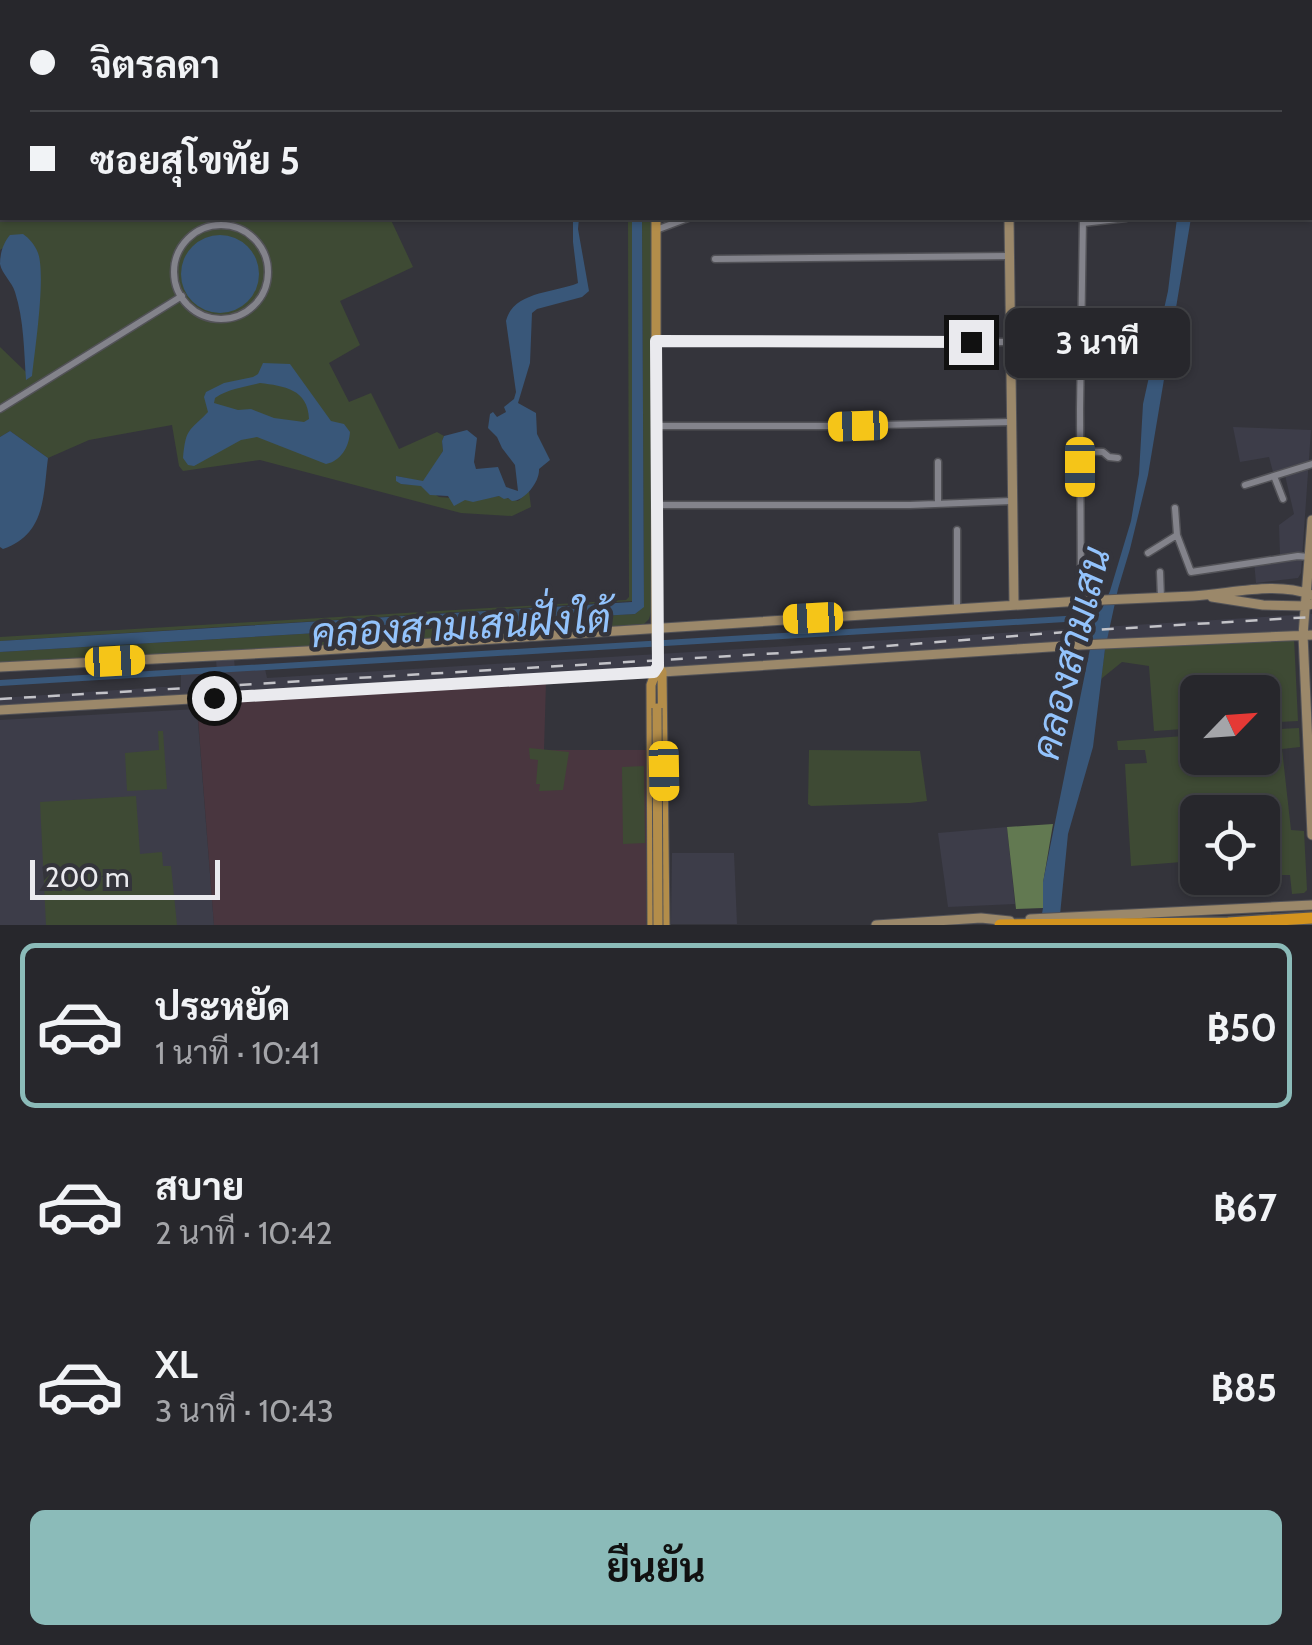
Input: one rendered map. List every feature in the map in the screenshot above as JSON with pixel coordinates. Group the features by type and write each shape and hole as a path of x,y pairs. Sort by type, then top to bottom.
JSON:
{"highway":[{"path":"1001,924 1228,923 1312,918"}],"main road":[{"path":"656,220 658,649 652,910 658,925"},
{"path":"657,672 658,925"},
{"path":"657,672 665,910 658,925"},
{"path":"652,910 657,914 665,910"}],"street":[{"path":"656,230 683,220"},
{"path":"1009,220 1014,605"},
{"path":"1083,220 1080,451 1084,601"},
{"path":"216,222 244,231 261,248 268,271 262,295 246,312 222,319 199,313 182,296 175,273 180,249 216,222"},
{"path":"715,259 1010,256"},
{"path":"0,409 182,296"},
{"path":"656,341 1010,342"},
{"path":"656,426 1010,422"},
{"path":"1080,451 1104,452 1108,457 1118,458"},
{"path":"938,462 938,504"},
{"path":"1245,485 1312,464"},
{"path":"1274,476 1283,499"},
{"path":"656,505 1011,501"},
{"path":"1175,508 1176,535 1191,572 1298,556 1309,566"},
{"path":"1312,520 1308,635 1312,835"},
{"path":"957,530 957,609"},
{"path":"1148,554 1176,535"},
{"path":"1274,590 1298,582 1309,566"},
{"path":"1160,572 1160,598"},
{"path":"0,667 656,630 1199,596 1234,590 1309,594"},
{"path":"1199,596 1262,606 1309,605"},
{"path":"0,710 1080,644 1308,635"},
{"path":"876,925 981,918 1001,924 1312,904"}],"shaded area":[{"path":"1233,427 1311,430 1298,578 1256,583 1254,561 1280,556 1279,525 1294,514 1284,471 1273,472 1269,457 1240,462"},
{"path":"1312,614 1312,631 0,708 0,698 181,687 181,674 217,672 216,659 234,658 235,671 265,669 267,678"},
{"path":"546,682 544,750 647,750 646,925 214,925 197,705"},
{"path":"197,709 214,925 0,925 0,720"},
{"path":"1007,827 1015,904 948,907 938,833"},
{"path":"672,853 734,853 737,924 671,924"}],"green space":[{"path":"0,220 391,220 413,267 340,301 360,345 329,363 349,402 371,393 399,449 437,432 444,436 443,451 423,482 397,476 401,484 421,485 439,497 476,500 499,496 518,501 529,491 531,507 512,516 461,513 260,460 183,471 172,425 89,440 48,458 10,431 0,437 0,347 26,372 27,380 40,283 3,248 0,250"},
{"path":"628,220 632,220 632,601 0,641 0,637 629,597"},
{"path":"642,220 651,220 652,609 644,624 0,664 0,652 635,614 644,606"},
{"path":"1294,638 1298,721 1280,722 1280,675 1180,675 1180,729 1154,731 1149,666 1122,662 1101,679 1105,649"},
{"path":"1299,728 1300,747 1282,749 1291,830 1304,831 1304,893 1292,894 1290,875 1280,875 1280,795 1180,795 1180,862 1131,866 1125,764 1147,763 1145,750 1118,750 1117,741 1180,736 1180,775 1280,775 1280,729"},
{"path":"158,731 163,731 167,789 127,791 125,753 159,750"},
{"path":"529,748 569,752 563,790 539,791 538,760 530,759"},
{"path":"809,750 920,751 927,801 811,806"},
{"path":"644,766 645,843 623,844 622,767"},
{"path":"136,796 140,854 162,852 163,866 171,866 177,925 46,925 40,802"},
{"path":"1053,824 1043,908 1016,909 1007,827"}],"water":[{"path":"573,220 579,220 589,291 582,297 532,313 530,363 518,403 536,413 537,434 550,460 539,469 527,494 512,501 499,496 465,500 454,506 448,496 430,495 421,486 396,481 396,476 423,481 443,451 444,436 467,430 477,438 476,469 498,467 506,487 518,491 515,465 488,428 490,414 493,412 497,417 506,412 504,407 516,392 506,321 510,311 526,298 578,283"},
{"path":"632,220 642,220 644,607 635,614 0,652 0,641 632,602"},
{"path":"1177,220 1191,220 1148,475 1105,649 1093,747 1068,834 1059,925 1040,925 1043,882 1095,624 1092,620 1110,591 1131,521 1139,474 1143,404 1168,291"},
{"path":"23,234 38,253 41,278 32,376 26,380 18,303 0,264 10,235"},
{"path":"212,235 228,235 253,252 259,274 253,296 242,307 228,313 212,313 187,296 181,282 181,266 198,241"},
{"path":"263,363 290,364 331,421 344,424 350,432 340,457 326,464 257,437 241,440 194,466 188,465 183,458 186,441 208,412 206,392 258,374","holes":["260,383 299,395 309,419 304,422 274,418 251,409 238,410 214,403 215,398 231,390"]},
{"path":"10,431 48,458 43,500 35,524 17,542 3,549 0,437"}],"waterway":[{"name":"คลองสามเสนฝั่งใต้","path":"0,683 1098,617"}],"railway":[{"path":"0,699 849,649 1312,617"}],"route":[{"path":"214,698 654,672 658,666 656,341 971,342"}],"water label":[{"name":"คลองสามเสน","path":"1070,653"}]}
